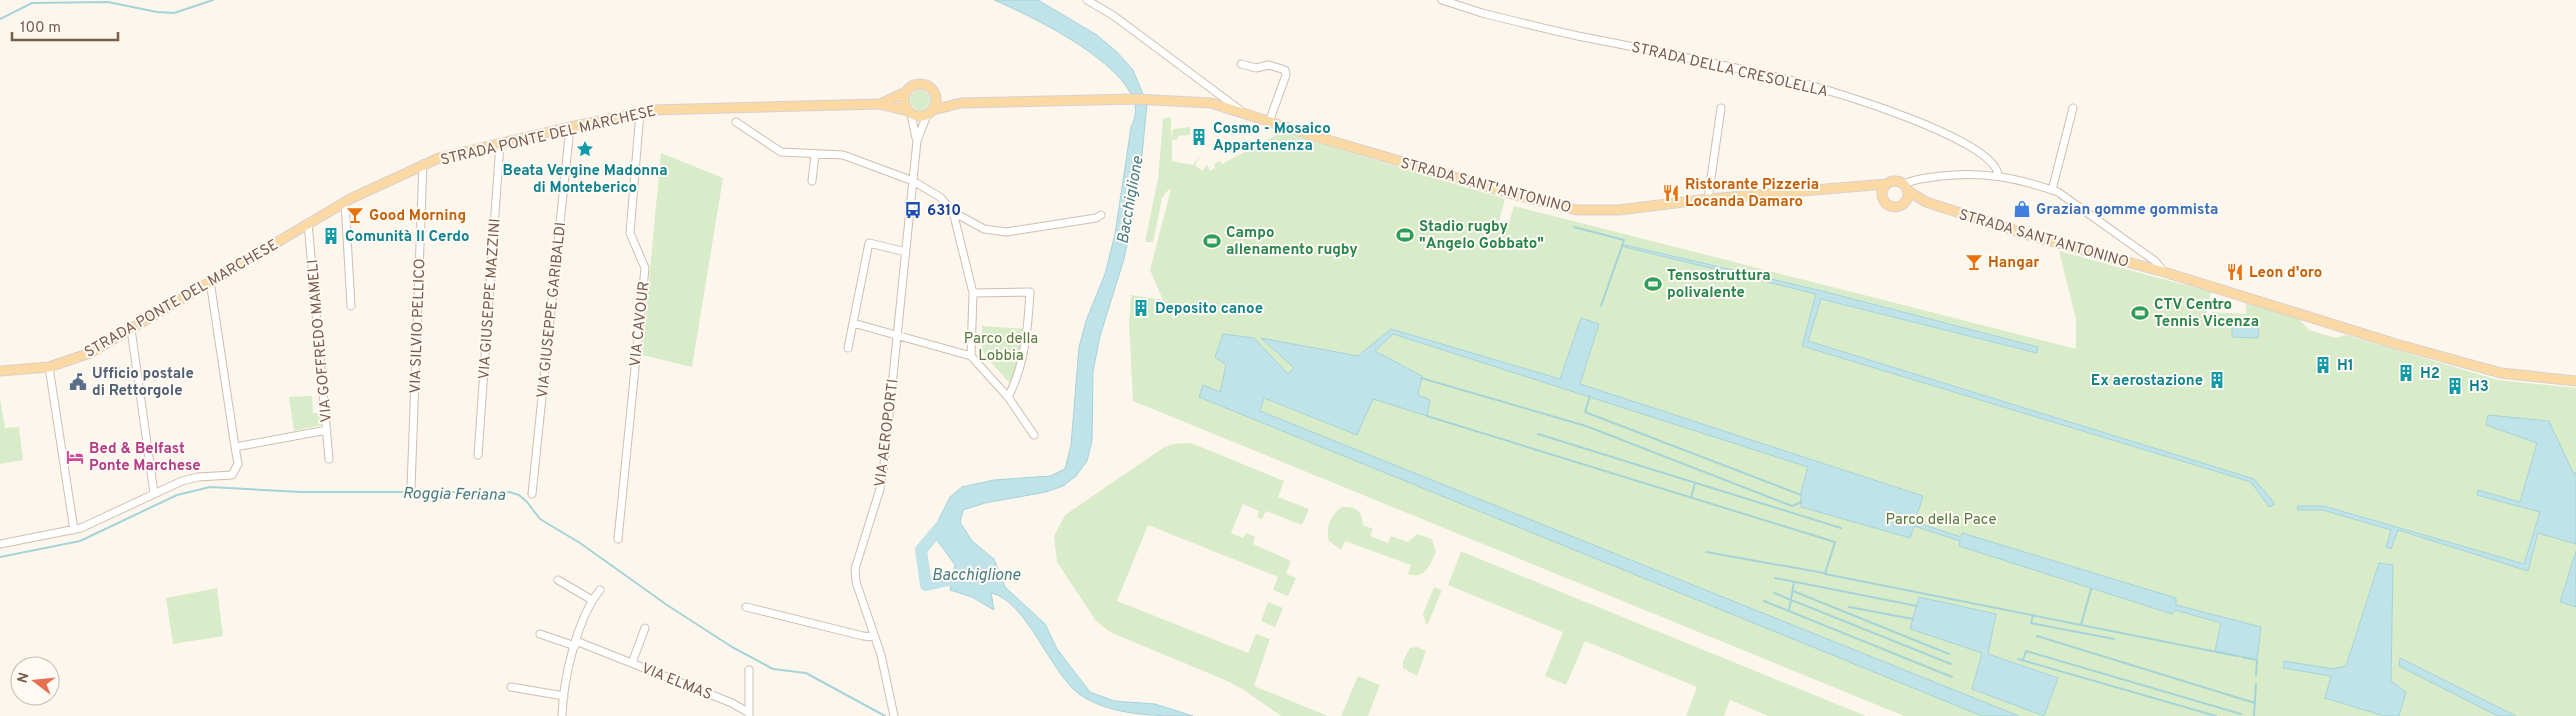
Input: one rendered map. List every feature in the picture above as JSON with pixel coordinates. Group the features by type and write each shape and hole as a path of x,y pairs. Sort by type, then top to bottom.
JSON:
{"main road":[{"name":"STRADA PONTE DEL MARCHESE","path":"879,104 921,83 930,86 935,94 961,103"},
{"path":"906,92 904,102 910,112"},
{"path":"930,112 937,102 935,94"},
{"name":"STRADA PONTE DEL MARCHESE","path":"0,370 49,367 90,353 345,202 423,164 461,152 570,127 640,112 714,107 879,104 919,116 961,103 1159,101 1213,105"},
{"name":"STRADA SANT'ANTONINO","path":"1213,105 1512,194 1577,210 1619,210 1708,199 1886,184 1897,181 1926,202 2077,250 2164,272 2314,320 2501,373 2576,381"},
{"name":"STRADA SANT'ANTONINO","path":"1213,105 1240,110 1268,122"},
{"path":"1883,200 1882,192 1886,184"},
{"name":"STRADA SANT'ANTONINO","path":"1858,186 1870,190 1889,206 1926,202"},
{"path":"1902,206 1908,199 1906,188"}],"street":[{"path":"1087,0 1114,16 1240,110"},
{"name":"STRADA DELLA CRESOLELLA","path":"1442,0 1482,13 1794,81 1856,98 1966,144 1990,160 1996,166 1998,175"},
{"path":"1242,64 1256,68 1269,65 1285,70 1286,75 1268,122"},
{"path":"1213,105 1217,99 1215,92"},
{"path":"1708,199 1722,108"},
{"path":"2052,190 2073,108"},
{"name":"VIA CAVOUR","path":"618,539 645,268 630,233 640,112"},
{"name":"VIA AEROPORTI","path":"910,112 917,141"},
{"name":"VIA AEROPORTI","path":"893,714 875,637 856,582 855,569 880,489 898,336 917,141 930,112"},
{"path":"736,122 781,152 843,155 913,181 940,197 953,212 974,225 1006,232 1045,228 1096,218 1101,215"},
{"name":"VIA GIUSEPPE GARIBALDI","path":"532,494 570,127"},
{"name":"VIA GIUSEPPE MAZZINI","path":"478,455 500,143"},
{"path":"812,181 815,154"},
{"name":"VIA SILVIO PELLICO","path":"411,488 423,164"},
{"name":"STRADA SANT'ANTONINO","path":"1906,188 1920,178 1968,173 1998,175 2052,190 2155,261 2164,272"},
{"path":"345,202 352,306"},
{"path":"953,212 973,293 971,356"},
{"name":"VIA GOFFREDO MAMELI","path":"308,223 329,459"},
{"path":"848,348 870,243 906,252"},
{"path":"0,544 74,530 105,518 154,493 190,478 232,475 235,472 238,464 210,281"},
{"path":"973,293 1030,292 1028,331 1015,383 1008,397"},
{"path":"853,323 971,356 1008,397 1034,435"},
{"path":"131,329 154,493"},
{"path":"49,367 74,530"},
{"path":"235,447 327,430"},
{"path":"558,580 592,600"},
{"path":"562,716 564,696 575,644 592,600 600,590"},
{"path":"746,607 863,636 875,637"},
{"name":"VIA ELMAS","path":"632,663 645,628"},
{"name":"VIA ELMAS","path":"540,634 632,663 732,703 749,715"},
{"name":"VIA ELMAS","path":"749,670 749,715"},
{"path":"511,687 564,696"}],"green space":[{"path":"916,90 924,90 930,96 930,104 924,110 916,110 910,104 910,96"},
{"name":"Parco della Pace","path":"1171,117 1171,140 1173,129 1190,127 1190,135 1178,136 1178,139 1172,140 1172,161 1193,165 1201,154 1195,165 1202,171 1207,165 1210,171 1215,168 1214,164 1220,161 1222,164 1282,132 1505,199 1499,222 1508,225 1514,206 2076,349 2076,319 2059,251 2211,292 2206,316 2212,312 2246,314 2246,303 2299,319 2309,330 2336,338 2346,335 2498,380 2576,388 2576,716 1904,716 1133,401 1129,323 1131,295 1163,300 1150,270 1171,189 1162,198 1153,242 1145,242 1158,179 1163,119"},
{"path":"661,153 723,178 692,367 642,355"},
{"name":"Parco della Lobbia","path":"982,326 1025,329 1011,385 985,355 982,348"},
{"path":"312,396 313,413 320,413 321,425 294,431 289,397"},
{"path":"0,398 5,428 19,427 23,460 0,464"},
{"path":"1191,443 1284,481 1278,497 1309,509 1302,525 1266,511 1262,519 1257,517 1259,511 1243,504 1231,533 1243,538 1246,533 1255,537 1253,544 1291,561 1286,574 1296,578 1288,596 1273,590 1278,577 1148,525 1117,601 1248,653 1256,634 1270,639 1254,686 1328,716 1281,716 1244,690 1225,680 1110,632 1096,621 1057,562 1054,536 1065,515 1163,448 1173,444"},
{"path":"1342,507 1351,507 1357,510 1360,513 1363,525 1373,529 1370,536 1388,543 1391,536 1408,542 1417,534 1432,539 1436,552 1429,566 1419,575 1408,574 1411,565 1345,541 1341,550 1329,541 1328,526 1332,517"},
{"path":"1461,552 1866,716 1768,716 1730,700 1724,716 1686,716 1697,687 1585,641 1566,685 1545,676 1563,632 1448,585"},
{"path":"1434,587 1442,590 1427,626 1423,614"},
{"path":"217,588 223,636 173,644 166,598"},
{"path":"1268,602 1283,608 1275,627 1261,621"},
{"path":"1417,647 1426,651 1417,676 1403,668 1403,661 1410,648"},
{"path":"1358,676 1380,685 1368,716 1341,716"}],"water":[{"name":"Bacchiglione","path":"994,0 1038,0 1097,35 1117,52 1133,70 1147,104 1139,185 1131,225 1124,259 1100,336 1093,371 1092,441 1087,461 1076,476 1063,486 1046,492 985,503 963,510 960,522 972,541 994,559 1005,587 1045,624 1057,649 1090,692 1114,701 1155,704 1193,716 1149,715 1119,711 1105,707 1079,694 1068,684 1027,622 1004,598 991,593 994,610 972,597 950,590 955,565 932,533 950,497 962,487 994,480 1050,476 1065,469 1071,445 1079,347 1086,321 1105,274 1115,234 1131,127 1136,108 1128,89 1114,72 1096,57 1053,29"},
{"path":"1625,245 1818,290 2038,347 2037,353 1821,299 1808,341 2254,479 2275,504 2269,507 2251,482 1802,346 1816,294 1625,247"},
{"path":"1581,318 1599,324 1580,384 1923,496 1915,522 1961,537 1962,533 2176,598 2176,605 2261,627 2257,660 2215,651 2221,623 2175,610 2172,614 1959,546 1960,541 1914,526 1910,538 1801,507 1801,492 1808,467 1393,334 1375,351 1422,376 1418,395 1430,400 1427,416 1373,399 1357,435 1264,398 1260,411 2019,716 1982,716 1199,397 1203,385 1220,392 1226,365 1215,357 1223,334 1254,338 1288,374 1294,368 1261,338 1358,356 1391,329 1560,379"},
{"path":"2232,326 2259,327 2258,338 2232,337"},
{"path":"2488,415 2549,421 2574,475 2576,472 2576,544 2538,533 2528,571 2398,530 2391,549 2386,547 2391,530 2323,510 2298,510 2297,506 2324,506 2524,564 2540,512 2477,495 2478,490 2520,502 2537,443 2486,425"},
{"path":"2576,551 2576,607 2560,602"},
{"path":"2379,563 2393,565 2391,681 2406,692 2399,716 2384,716 2325,698 2331,676 2283,668 2284,661 2333,669 2346,666"},
{"path":"1919,597 1996,614 1988,654 2058,678 2044,716 1972,689 1982,653 1910,629"},
{"path":"2400,658 2516,716 2498,716 2399,666"}],"waterway":[{"path":"0,19 32,3 108,2 157,12 174,13 213,0"},
{"path":"1574,227 1624,240 1622,246 1625,246"},
{"path":"1601,306 1622,246"},
{"path":"1421,378 1586,426 1792,506 1801,502"},
{"path":"1590,396 1585,412 1801,495"},
{"path":"1427,416 1835,542 1825,574 2237,656"},
{"path":"1538,434 1841,528"},
{"path":"1691,498 1695,483"},
{"name":"Roggia Feriana","path":"0,557 80,541 177,495 210,487 301,492 509,492 519,495 540,519 580,543 667,605 732,647 773,669 806,673 885,716"},
{"path":"943,524 921,550 926,585 967,576"},
{"path":"1706,552 1824,573"},
{"path":"1775,578 1917,606"},
{"path":"1789,611 1794,582"},
{"path":"2081,625 2091,589"},
{"path":"1793,591 1949,654"},
{"path":"1774,593 1951,664"},
{"path":"1764,601 1952,677"},
{"path":"1849,607 1913,619"},
{"path":"2033,615 2031,623 2114,639"},
{"path":"2037,636 2255,703"},
{"path":"2023,660 2026,651 2241,714"},
{"path":"2242,657 2257,660 2256,675"},
{"path":"2018,659 2216,716"},
{"path":"2254,716 2256,684"}],"place":[{"name":"Cosmo - Mosaico Appartenenza","path":"1199,137"},
{"name":"Beata Vergine Madonna di Monteberico","path":"585,149"},
{"name":"Ristorante Pizzeria Locanda Damaro","path":"1671,193"},
{"name":"Grazian gomme gommista","path":"2022,209"},
{"name":"6310","path":"913,210"},
{"name":"Good Morning","path":"355,215"},
{"name":"Stadio rugby \"Angelo Gobbato\"","path":"1405,235"},
{"name":"Comunità Il Cerdo","path":"331,236"},
{"name":"Campo allenamento rugby","path":"1212,241"},
{"name":"Hangar","path":"1974,262"},
{"name":"Leon d'oro","path":"2235,272"},
{"name":"Tensostruttura polivalente","path":"1653,284"},
{"name":"Deposito canoe","path":"1141,308"},
{"name":"CTV Centro Tennis Vicenza","path":"2140,313"},
{"name":"H1","path":"2323,365"},
{"name":"H2","path":"2406,373"},
{"name":"Ex aerostazione","path":"2217,380"},
{"name":"Ufficio postale di Rettorgole","path":"78,382"},
{"name":"H3","path":"2455,386"},
{"name":"Bed & Belfast Ponte Marchese","path":"75,457"}]}
